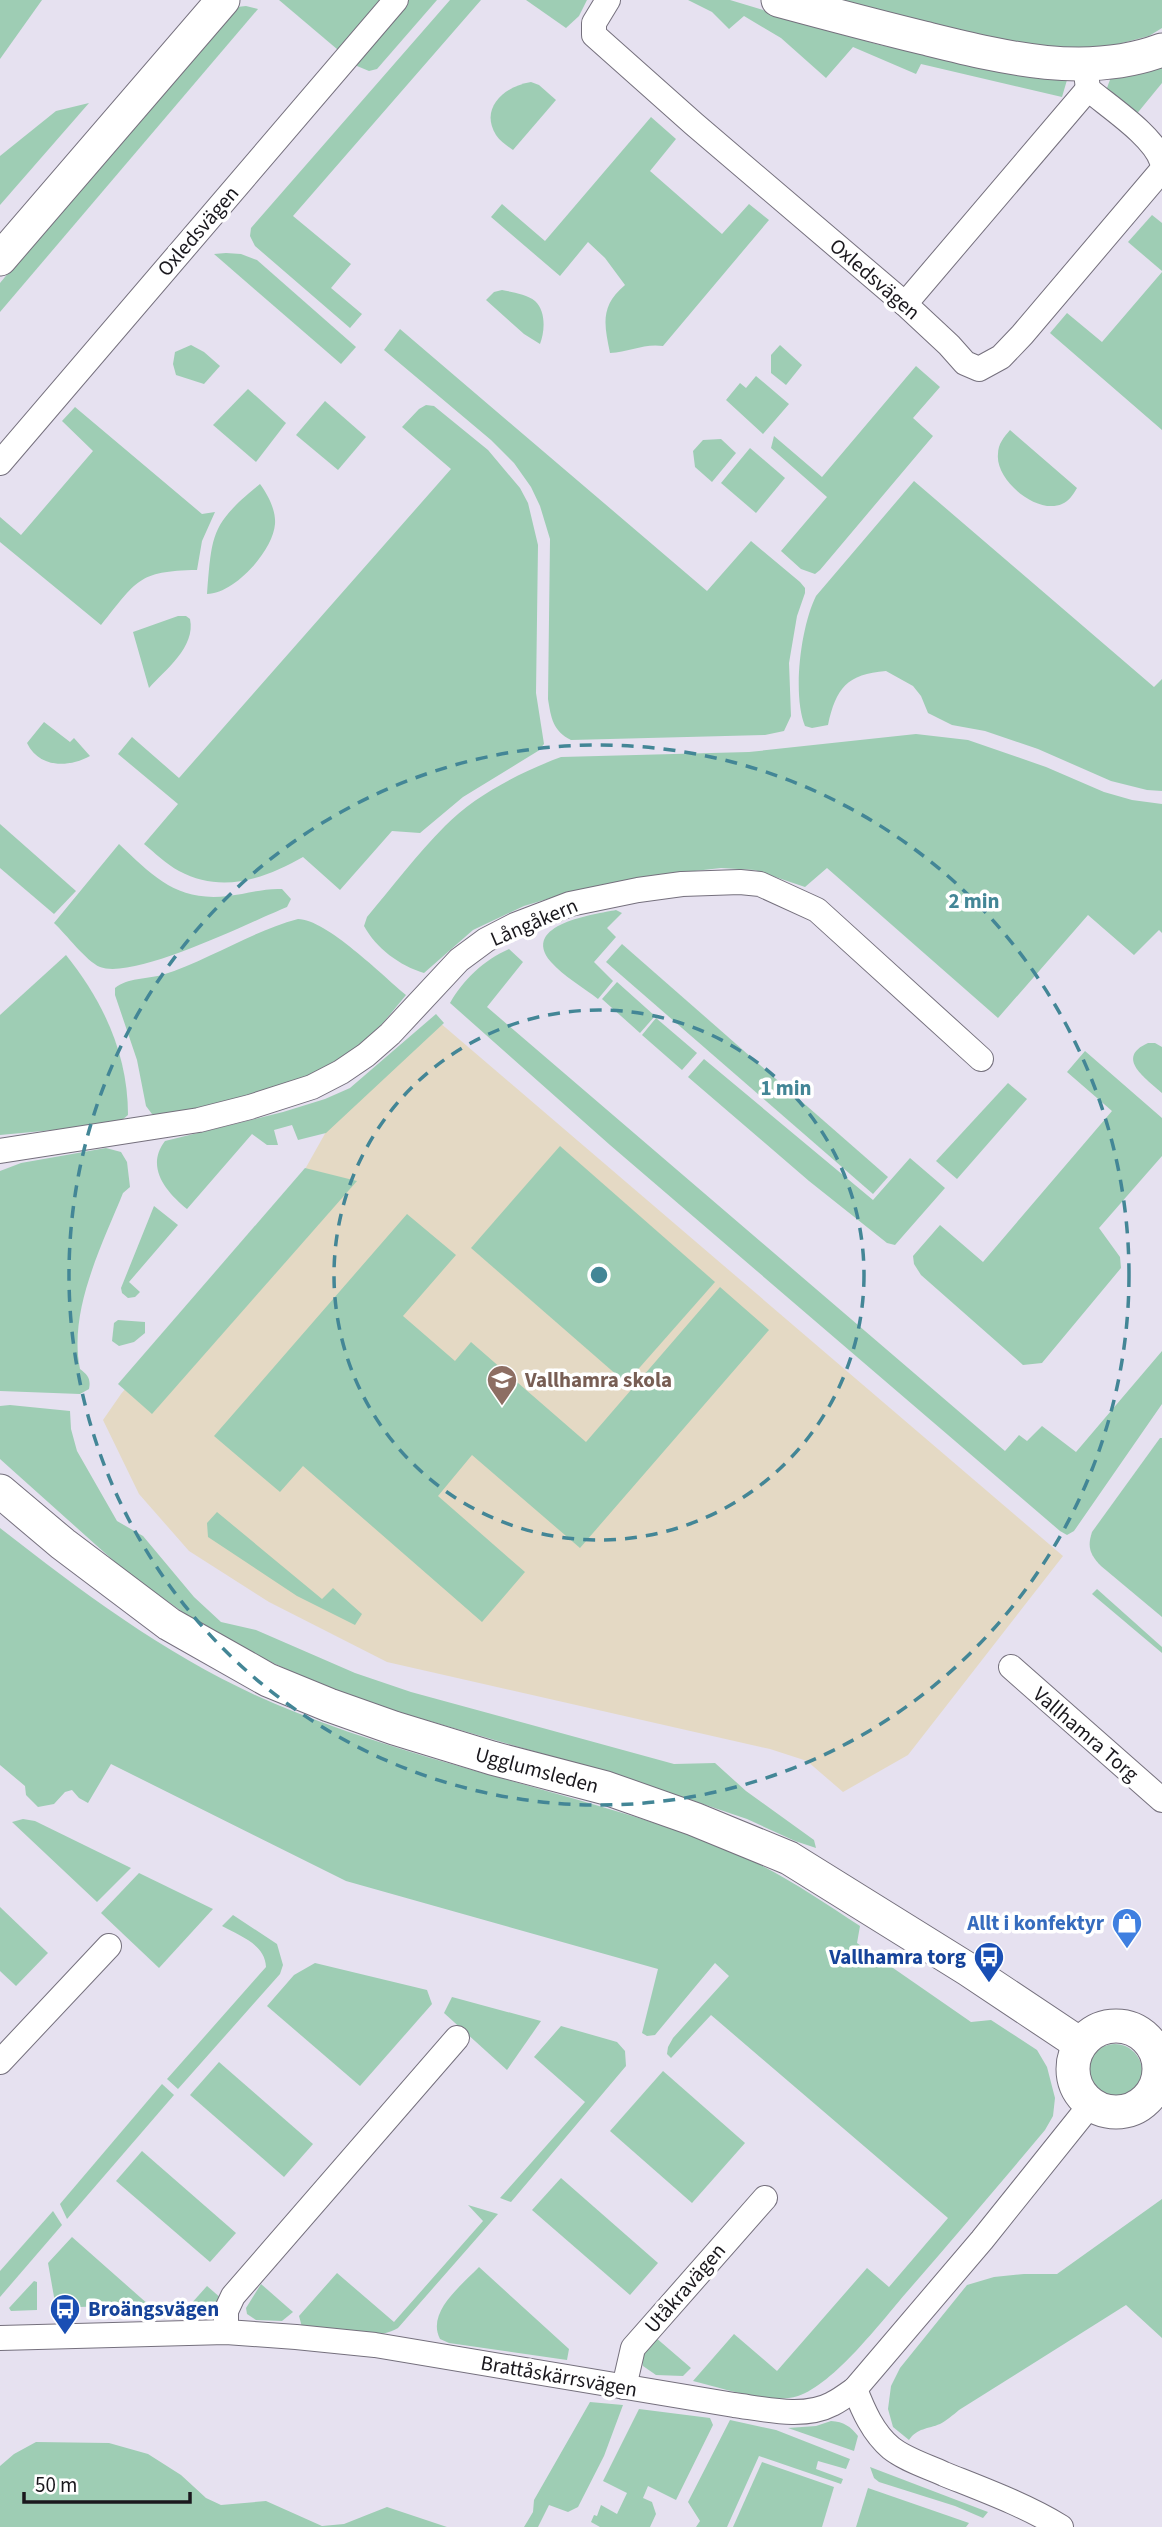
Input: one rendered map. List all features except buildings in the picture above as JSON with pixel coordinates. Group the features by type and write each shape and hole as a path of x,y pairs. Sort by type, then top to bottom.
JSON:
{"street":[{"path":"0,259 223,0"},
{"name":"Oxledsvägen","path":"0,463 396,0"},
{"name":"Oxledsvägen","path":"608,0 594,23 594,35 905,304 965,363 979,369 1001,358 1162,170"},
{"path":"778,0 982,52 1047,62 1087,77 1149,141 1159,153 1162,162"},
{"path":"905,304 1087,77 1109,63 1162,50"},
{"name":"Långåkern","path":"0,1151 199,1120 312,1087 366,1055 390,1034 459,960 486,940 515,925 570,904 682,884 760,884 817,910 981,1059"},
{"name":"Ugglumsleden","path":"0,1491 63,1544 169,1624 268,1680 394,1728 492,1758 606,1788 694,1819 789,1858 969,1970 1080,2045"},
{"name":"Vallhamra Torg","path":"1011,1667 1162,1800"},
{"path":"0,2062 108,1946"},
{"path":"1107,2027 1132,2029 1146,2038 1155,2052 1158,2068 1154,2103 1120,2111 1105,2110 1091,2104 1080,2092 1073,2077 1074,2060 1080,2045 1092,2033 1107,2027"},
{"path":"226,2332 226,2311 233,2297 457,2038"},
{"path":"1061,2527 1005,2499 907,2458 891,2448 863,2410 855,2389 974,2250 1091,2104"},
{"name":"Utåkravägen","path":"624,2387 634,2348 765,2198"},
{"name":"Brattåskärrsvägen","path":"0,2338 226,2332 375,2344 776,2410 808,2411 831,2405 855,2389"}],"shaded area":[{"name":"Vallhamra skola","path":"439,1022 1063,1556 908,1755 843,1792 807,1761 770,1749 387,1662 269,1602 189,1551 139,1494 103,1420 121,1394 304,1171 336,1114"}],"green space":[{"path":"0,0 42,0 0,59"},
{"path":"279,0 437,0 377,69 369,71 357,66"},
{"path":"450,0 481,0 293,216 351,264 331,288 362,314 350,328 255,246 250,236 251,228"},
{"path":"526,0 587,0 579,16 566,28"},
{"path":"688,0 730,0 876,44 1012,74 1067,80 1062,97 921,64 916,74 853,47 826,78 781,38 744,16 729,29 712,12"},
{"path":"819,0 1162,0 1162,28 1149,36 1103,48 1048,52"},
{"path":"237,7 258,9 0,312 0,283 124,133"},
{"path":"1162,65 1162,83 1135,116 1110,94 1107,88 1111,77"},
{"path":"531,82 539,85 556,100 513,150 496,135 491,116 493,107 504,93"},
{"path":"89,103 0,205 0,156 56,111"},
{"path":"651,117 676,139 650,171 722,234 749,204 769,220 663,346 610,353 606,316 611,300 625,285 605,258 588,242 560,276 491,217 502,204 545,241"},
{"path":"1152,215 1162,223 1162,271 1128,242"},
{"path":"214,254 241,254 257,260 356,347 341,364"},
{"path":"1162,272 1162,430 1050,333 1067,313 1102,342"},
{"path":"502,290 528,297 539,305 544,321 540,344 524,334 486,300 494,292"},
{"path":"400,329 707,591 751,541 800,582 805,593 797,616 789,663 791,716 784,731 765,735 571,740 560,732 552,718 548,699 550,539 540,506 531,487 514,463 491,440 384,350"},
{"path":"191,345 220,366 204,384 176,375 173,364 175,352"},
{"path":"780,345 802,365 786,385 771,373 771,355"},
{"path":"916,366 940,387 913,418 933,436 820,570 815,574 801,569 781,551 827,497 771,448 774,436 822,477"},
{"path":"756,376 789,404 763,434 726,400 740,383 746,388"},
{"path":"248,389 286,423 256,462 213,425"},
{"path":"325,401 366,437 338,470 296,435"},
{"path":"426,405 434,406 488,450 520,488 528,503 538,545 536,693 544,744 538,751 463,797 420,833 392,831 340,890 303,857 273,872 242,881 211,882 179,871 144,844 178,804 118,754 132,737 179,778 451,469 402,427"},
{"path":"75,407 202,514 215,512 202,541 197,570 162,573 140,581 101,625 0,542 0,517 21,535 93,451 62,421"},
{"path":"1010,430 1077,488 1067,501 1052,506 1041,504 1030,500 1010,484 999,464 998,454 1000,444"},
{"path":"721,439 736,453 712,482 695,467 693,451 703,440"},
{"path":"750,448 785,478 756,513 721,483"},
{"path":"914,481 1154,687 1162,679 1162,791 1111,781 1038,749 985,731 952,725 928,713 921,696 913,686 886,671 862,676 845,685 835,701 828,725 812,728 805,726 799,696 800,660 806,624 816,596"},
{"path":"260,484 274,513 273,535 260,558 240,579 218,592 207,594 210,557 217,531 232,509"},
{"path":"178,616 190,619 188,639 178,657 149,688 133,632"},
{"path":"44,722 70,742 74,738 90,756 64,764 39,757 27,743"},
{"path":"916,734 968,740 1046,767 1104,792 1132,800 1162,804 1162,933 1159,930 1134,955 1088,915 998,1018 827,868 805,887 755,870 721,868 677,873 564,894 524,906 473,930 424,973 406,966 390,955 375,942 364,926 367,917 405,870 457,815 499,786 561,757 749,752"},
{"path":"0,824 76,891 54,914 0,868"},
{"path":"119,844 155,877 180,891 210,897 282,889 291,899 287,907 165,958 117,969 100,967 82,953 54,923"},
{"path":"616,910 622,913 607,928 616,937 594,962 613,981 598,999 551,962 544,949 545,938 564,923"},
{"path":"298,919 310,921 338,938 406,995 382,1024 355,1050 310,1077 235,1101 157,1116 152,1114 146,1106 137,1060 115,988 131,981 179,969 263,931"},
{"path":"622,944 888,1177 873,1194 606,962"},
{"path":"509,949 523,962 487,1007 1005,1451 1019,1435 1027,1441 1042,1426 1076,1452 1162,1351 1162,1404 1074,1531 1067,1535 1060,1531 610,1145 450,1003 461,986 475,972"},
{"path":"66,955 91,991 111,1029 124,1071 128,1115 122,1120 75,1128 0,1135 0,1015"},
{"path":"617,982 655,1016 640,1033 602,999"},
{"path":"436,1014 444,1023 326,1133 298,1140 292,1125 274,1130 278,1145 267,1145 252,1134 187,1209 166,1187 157,1160 165,1141 283,1112 350,1088"},
{"path":"656,1018 697,1053 682,1070 642,1035"},
{"path":"1148,1043 1162,1047 1162,1093 1142,1075 1134,1062 1138,1049"},
{"path":"1085,1051 1162,1118 1162,1156 1099,1228 1120,1257 1121,1268 1042,1363 1023,1365 921,1275 914,1264 913,1256 940,1225 983,1262 1112,1111 1067,1072"},
{"path":"704,1059 873,1200 910,1158 945,1188 895,1245 887,1243 809,1181 688,1077"},
{"path":"1008,1083 1027,1099 957,1179 936,1161"},
{"path":"560,1146 715,1282 626,1383 471,1248"},
{"path":"106,1148 121,1152 127,1162 130,1187 123,1193 106,1234 83,1302 78,1347 80,1369 88,1377 89,1389 80,1394 0,1391 0,1171 21,1163"},
{"path":"305,1168 357,1181 152,1414 118,1384"},
{"path":"154,1206 178,1225 129,1282 140,1292 135,1297 128,1298 121,1288"},
{"path":"407,1214 456,1255 403,1316 455,1361 471,1342 586,1442 720,1287 769,1330 580,1548 472,1455 438,1496 525,1572 482,1622 303,1466 280,1492 214,1436"},
{"path":"118,1320 145,1322 145,1333 134,1342 119,1346 112,1341 114,1323"},
{"path":"0,1406 70,1411 71,1429 77,1451 117,1521 143,1536 194,1597 221,1622 256,1630 355,1673 411,1692 674,1764 715,1763 746,1791 814,1840 816,1848 747,1819 629,1779 347,1697 260,1657 198,1623 125,1571 0,1459"},
{"path":"1160,1438 1162,1617 1101,1566 1094,1558 1090,1546 1092,1532"},
{"path":"217,1512 322,1599 333,1588 362,1614 355,1625 297,1596 208,1537 207,1523"},
{"path":"0,1528 141,1631 215,1675 255,1695 366,1738 683,1833 773,1871 860,1926 857,1943 971,2022 991,2020 1037,2050 1047,2067 1055,2098 1053,2116 1045,2130 870,2335 827,2379 798,2396 786,2398 746,2395 693,2381 734,2334 777,2371 867,2268 889,2287 948,2218 711,2015 671,2058 667,2054 673,2038 729,1976 715,1963 655,2035 647,2036 642,2033 658,1969 346,1881 111,1764 88,1803 72,1790 65,1792 54,1804 38,1807 26,1795 25,1786 0,1765"},
{"path":"1097,1589 1162,1647 1162,1653 1092,1594"},
{"path":"23,1819 35,1821 131,1868 97,1902 12,1822"},
{"path":"139,1873 213,1909 159,1968 101,1913"},
{"path":"0,1907 48,1953 16,1986 0,1971"},
{"path":"233,1915 277,1944 283,1965 280,1974 178,2089 167,2079 266,1967 265,1959 256,1947 244,1937 222,1926"},
{"path":"315,1963 427,1990 432,2004 360,2086 267,2006 294,1975"},
{"path":"452,1997 541,2021 507,2070 444,2013"},
{"path":"561,2026 617,2042 625,2051 626,2066 511,2202 500,2198 585,2102 534,2057"},
{"path":"1115,2044 1134,2052 1142,2071 1134,2090 1115,2098 1096,2090 1088,2071 1096,2052"},
{"path":"219,2062 313,2144 284,2177 190,2095"},
{"path":"663,2071 745,2143 692,2203 610,2131"},
{"path":"162,2084 174,2095 67,2219 60,2204"},
{"path":"142,2151 236,2233 210,2262 116,2181"},
{"path":"561,2178 658,2263 630,2295 532,2210"},
{"path":"1162,2199 1162,2338 1126,2305 940,2424 919,2431 909,2440 893,2427 888,2409 891,2386 900,2368 967,2285 994,2277 1057,2274"},
{"path":"468,2205 498,2214 398,2328 377,2335 364,2335 302,2327 299,2316 337,2273 394,2322 483,2221"},
{"path":"53,2211 62,2225 0,2297 0,2271"},
{"path":"72,2237 158,2313 104,2306 56,2308 48,2263"},
{"path":"479,2267 569,2349 567,2360 449,2343 440,2339 437,2329 442,2309 455,2291"},
{"path":"34,2281 37,2282 37,2310 11,2311 9,2308"},
{"path":"261,2284 293,2312 282,2321 256,2320 247,2314 246,2308"},
{"path":"207,2286 222,2299 206,2317 181,2315"},
{"path":"655,2337 691,2368 683,2376 656,2375 643,2366 644,2354"},
{"path":"590,2402 623,2405 604,2456 578,2507 568,2512 549,2505 538,2527 524,2527 533,2512 534,2500"},
{"path":"639,2409 710,2418 713,2425 676,2500 648,2486 643,2498 652,2502 656,2514 650,2527 600,2527 591,2522 594,2515 597,2516 601,2505 617,2514 627,2493 603,2481"},
{"path":"730,2420 776,2430 850,2459 846,2469 818,2461 816,2469 843,2479 841,2484 759,2456 727,2527 696,2527 700,2521 688,2502"},
{"path":"831,2421 846,2425 858,2436 854,2451 788,2428 816,2426"},
{"path":"36,2442 109,2443 148,2454 181,2475 206,2498 221,2505 266,2501 322,2526 344,2524 387,2507 447,2527 0,2527 0,2466 14,2454"},
{"path":"762,2462 834,2487 822,2527 733,2527"},
{"path":"870,2467 988,2512 983,2518 955,2506 879,2482 874,2478"},
{"path":"868,2488 969,2523 966,2527 856,2527"}],"place":[{"name":"Vallhamra skola","path":"502,1407"},
{"name":"Allt i konfektyr","path":"1127,1950"},
{"name":"Vallhamra torg","path":"989,1984"},
{"name":"Broängsvägen","path":"65,2336"}]}
